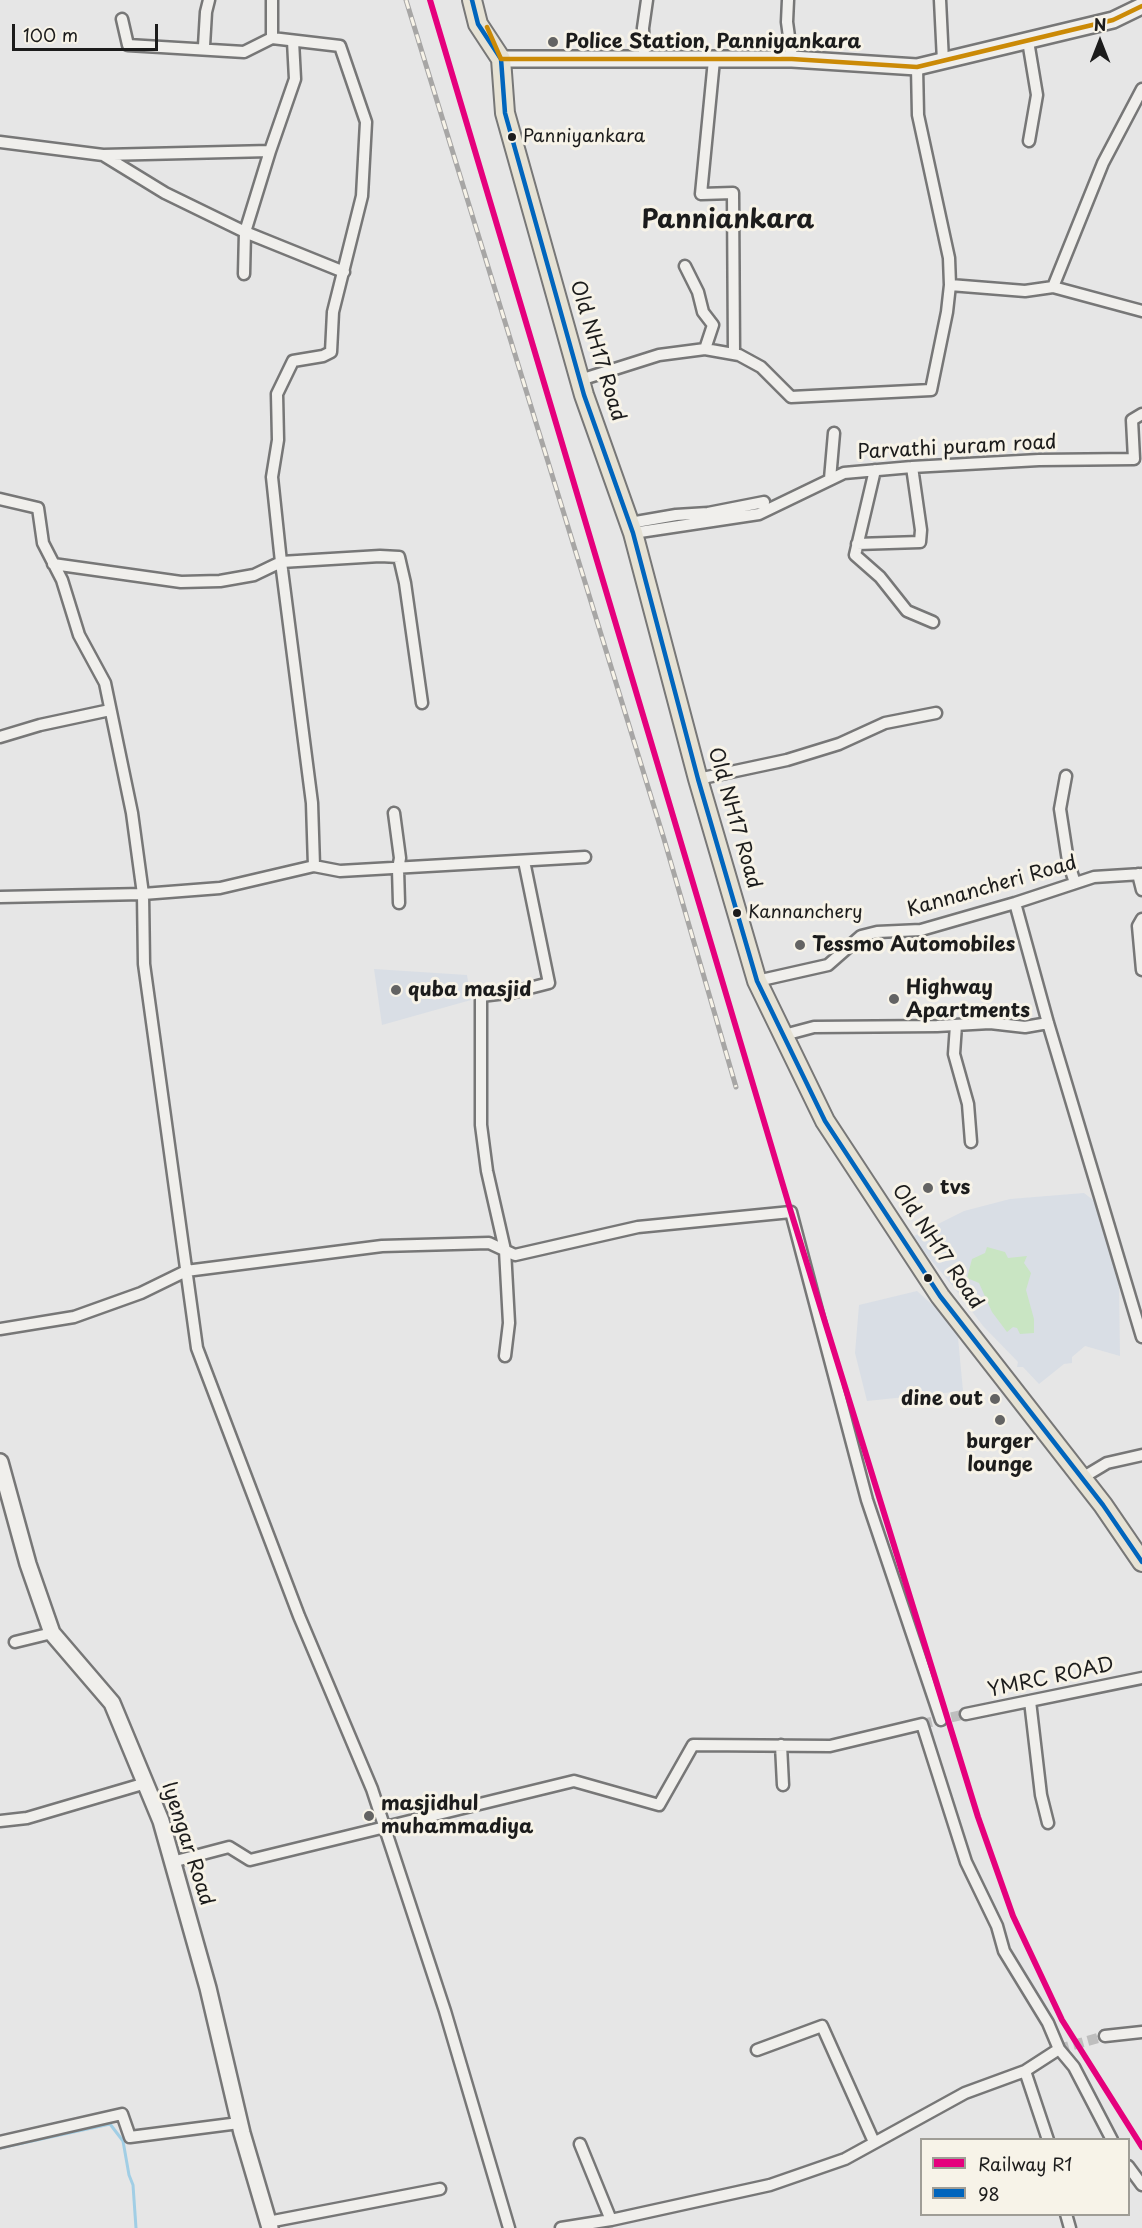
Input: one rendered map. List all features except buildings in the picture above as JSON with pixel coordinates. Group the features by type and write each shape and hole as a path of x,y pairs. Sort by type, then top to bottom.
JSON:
{"main road":[{"name":"Old NH17 Road","path":"472,0 478,24 501,59 505,113 580,380 632,528 698,779 758,981 825,1121 940,1296 1082,1478 1142,1562"},
{"path":"501,59 792,59 917,67 1113,20 1142,6"},
{"name":"Iyengar Road","path":"0,1462 28,1564 52,1633 112,1703 161,1821 208,1988 240,2123 269,2225"}],"street":[{"path":"204,46 209,0"},
{"path":"272,0 272,38"},
{"path":"465,0 478,24"},
{"path":"480,0 486,24 501,59"},
{"path":"644,60 643,28 647,0"},
{"path":"788,0 787,22 792,59"},
{"path":"940,0 943,61"},
{"path":"122,19 128,45 244,52 272,38 340,46 366,122 362,196 333,312 331,352 323,356 293,361 278,394 278,440 272,477 312,803 314,866"},
{"path":"244,274 245,232 295,79 293,41"},
{"path":"1028,41 1037,95 1029,141"},
{"path":"714,60 700,194 733,192 734,354"},
{"path":"580,380 659,355 705,349 734,354 761,367 791,398 931,390 947,312 950,285 949,258 918,115 917,67"},
{"path":"1053,287 1103,163 1142,89"},
{"path":"0,142 103,155 270,151"},
{"path":"103,155 165,192 245,232 344,272"},
{"path":"686,266 698,292 703,312 713,325 705,349"},
{"path":"950,285 1025,291 1053,287 1142,311"},
{"name":"Parvathi puram road","path":"632,528 759,514 844,473 912,466 1039,460 1134,459 1132,420 1142,414"},
{"path":"830,479 834,433"},
{"path":"857,544 920,542 921,530 912,466"},
{"path":"875,470 855,555 880,577 907,611 933,622"},
{"path":"0,499 38,508 43,543 62,580 79,635 105,683 132,813 144,894 144,964 196,1348 299,1616 372,1789 445,2011 509,2228"},
{"path":"632,528 676,515 708,513 764,502"},
{"path":"53,564 180,582 220,581 254,575 281,562 380,556 399,557 405,583 422,703"},
{"path":"0,736 110,710"},
{"path":"698,779 787,759 839,744 885,723 936,714"},
{"path":"1066,776 1060,809 1068,861 1075,883"},
{"path":"394,813 400,858 399,903"},
{"path":"0,897 144,894 220,888 314,866 340,871 585,857"},
{"path":"505,1356 509,1323 505,1250 487,1171 481,1125 481,996 514,993 549,983 524,861"},
{"path":"1140,874 1142,890"},
{"name":"Kannancheri Road","path":"758,981 828,965 861,936 877,932 921,930 1094,877 1140,874"},
{"path":"1015,903 1048,1023 1142,1336"},
{"path":"1142,919 1138,926 1142,970"},
{"path":"783,1035 814,1027 990,1023 1025,1027 1048,1023"},
{"path":"956,1025 954,1054 968,1104 971,1142"},
{"path":"0,1329 74,1317 141,1293 186,1271 382,1246 489,1243 515,1255 638,1227 791,1212 867,1500 941,1720"},
{"path":"1082,1478 1107,1463 1142,1455"},
{"path":"15,1642 52,1633"},
{"name":"YMRC ROAD","path":"966,1714 1142,1678"},
{"path":"1030,1701 1041,1795 1048,1823"},
{"path":"172,1862 228,1847 250,1860 574,1780 659,1806 693,1745 830,1746 922,1724 966,1862 997,1926 1004,1951 1048,2023 1059,2049 1074,2067 1111,2138"},
{"path":"780,1745 783,1785"},
{"path":"0,1821 27,1818 146,1783"},
{"path":"758,2050 822,2026 874,2142"},
{"path":"1105,2036 1142,2032"},
{"path":"561,2228 611,2220 770,2185 845,2159 965,2093 1025,2071 1059,2049"},
{"path":"1025,2071 1048,2138"},
{"path":"0,2142 122,2114 130,2137 240,2123"},
{"path":"580,2144 611,2220"},
{"path":"1130,2169 1142,2185"},
{"path":"269,2225 440,2189"}],"shaded area":[{"path":"374,969 467,975 471,1000 382,1025"},
{"path":"1084,1193 1098,1204 1119,1285 1120,1356 1085,1346 1072,1357 1072,1363 1064,1364 1039,1384 1023,1367 1017,1367 1018,1362 983,1326 912,1237 964,1211 1010,1199"},
{"path":"917,1291 957,1327 963,1391 867,1401 855,1353 859,1305"}],"green space":[{"path":"987,1247 1005,1252 1008,1258 1027,1256 1024,1263 1031,1273 1026,1290 1034,1319 1034,1333 1020,1334 1017,1328 1013,1327 1007,1332 992,1312 979,1283 967,1278 972,1259 985,1253"}],"waterway":[{"path":"0,2148 110,2124 123,2141 133,2185 136,2228"}],"tunnel":[{"path":"922,1724 966,1714"},
{"path":"1059,2049 1105,2036"}],"railway":[{"path":"406,0 664,839 736,1087"}],"rail line":[{"name":"R1","path":"430,0 791,1212 978,1817 1013,1916 1062,2020 1142,2147"}],"transit line":[{"name":"98","path":"472,0 478,24 501,59 505,113 584,395 633,533 698,779 757,981 825,1121 940,1296 1103,1505 1142,1562"},
{"path":"487,27 501,59 792,59 917,67 1113,20 1142,6"}],"place":[{"name":"Police Station, Panniyankara","path":"553,42"},
{"name":"Panniyankara","path":"512,137"},
{"name":"Kannanchery","path":"737,913"},
{"name":"Tessmo Automobiles","path":"800,945"},
{"name":"quba masjid","path":"396,990"},
{"name":"Highway Apartments","path":"894,999"},
{"name":"tvs","path":"928,1188"},
{"name":"dine out","path":"995,1399"},
{"name":"burger lounge","path":"1000,1420"},
{"name":"masjidhul muhammadiya","path":"369,1816"}],"district":[{"name":"Panniankara","path":"728,221"}]}
